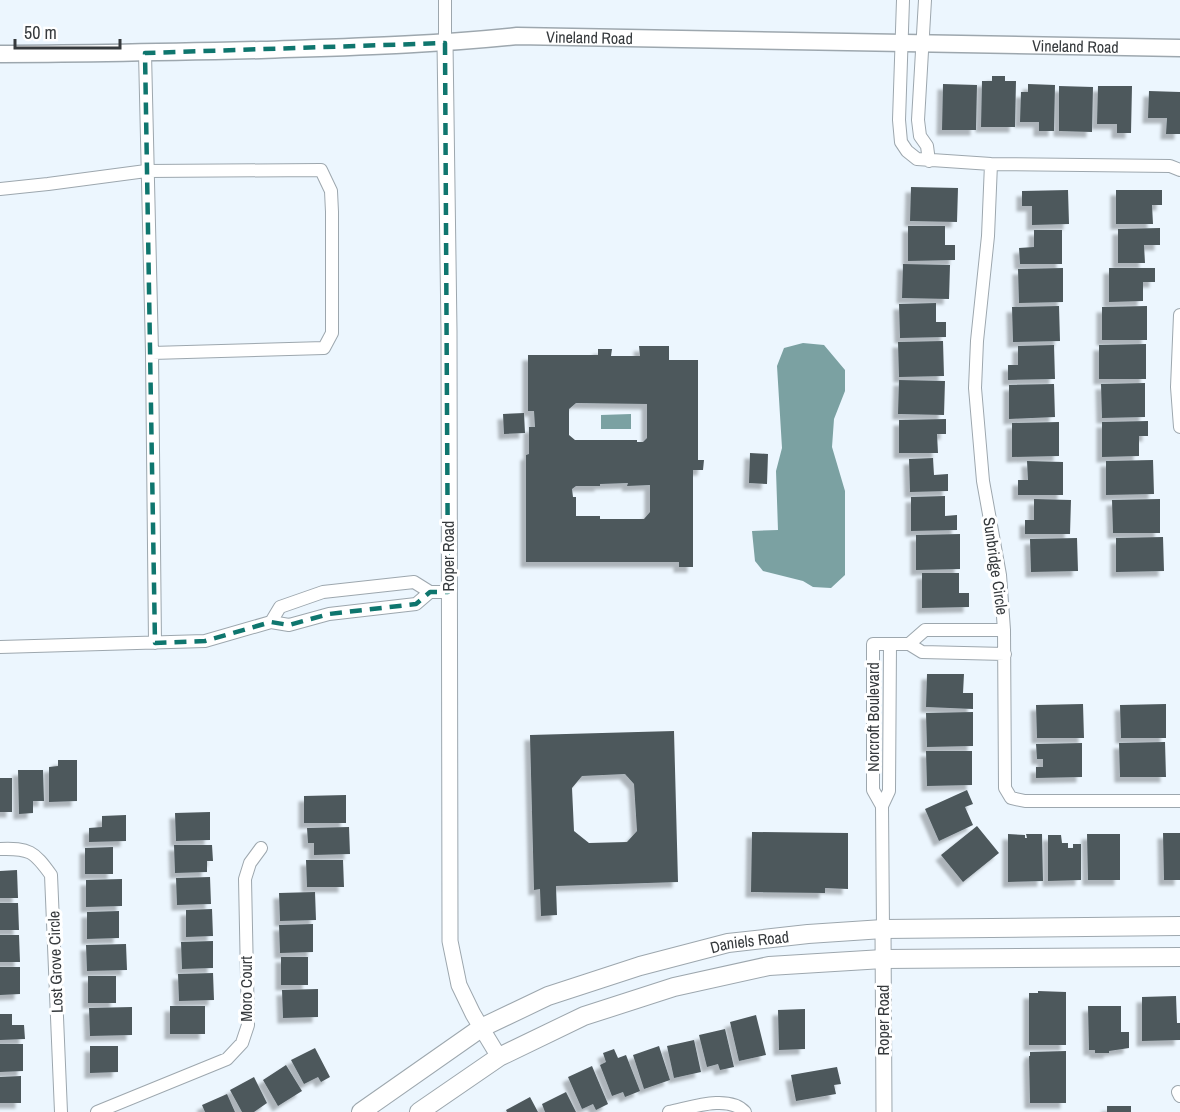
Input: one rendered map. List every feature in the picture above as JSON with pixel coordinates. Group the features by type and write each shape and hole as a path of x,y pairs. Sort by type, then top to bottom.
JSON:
{"main road":[{"name":"Vineland Road","path":"0,54 145,53 445,43 517,36 1180,48"},
{"name":"Daniels Road","path":"362,1112 482,1029 548,996 640,966 728,943 883,929 1180,926"},
{"name":"Daniels Road","path":"419,1112 499,1057 584,1016 674,987 769,966 883,959 1180,957"}],"street":[{"path":"445,0 445,43"},
{"path":"903,0 898,120 901,141 907,151 917,159 991,164 1170,166 1180,171"},
{"path":"925,0 918,120 920,135 927,146 929,161"},
{"name":"Roper Road","path":"445,43 449,331 450,941 459,985 499,1057"},
{"path":"145,53 152,353 155,643"},
{"path":"898,120 918,120"},
{"name":"Sunbridge Circle","path":"991,164 988,236 977,341 975,388 983,481 1000,575 1005,654 1005,788 1011,798 1025,801 1180,801"},
{"path":"0,189 146,171 321,170 331,191 332,212 332,333 324,348 152,353"},
{"path":"1180,315 1177,387 1180,427"},
{"path":"271,622 280,607 323,592 414,582 430,592 448,592"},
{"path":"323,592 329,614"},
{"path":"0,647 205,640 271,622 289,625 329,614 416,604 430,592"},
{"name":"Norcroft Boulevard","path":"909,644 926,630 1004,630"},
{"name":"Norcroft Boulevard","path":"882,806 873,790 873,644 909,644 922,652 1005,654"},
{"name":"Norcroft Boulevard","path":"883,929 882,806 889,791 890,644"},
{"name":"Lost Grove Circle","path":"0,849 21,848 39,857 51,875 61,1112"},
{"name":"Moro Court","path":"97,1112 227,1059 242,1043 248,1025 245,879 250,863 261,848"},
{"name":"Roper Road","path":"883,929 884,1112"},
{"path":"669,1112 718,1102 742,1108 745,1112"}],"highlighted area":[{"path":"445,43 448,592 430,592 416,604 329,614 289,625 271,622 205,641 155,643 145,53"}],"shaded area":[{"path":"803,343 824,345 845,370 845,391 834,419 832,447 845,491 845,575 831,588 813,587 803,581 763,571 755,561 752,531 778,530 776,471 782,448 777,366 784,348"},
{"path":"631,414 631,429 601,429 601,415"}],"building":[{"path":"992,76 1005,76 1005,81 1016,81 1015,127 981,127 982,81 992,81"},
{"path":"943,84 977,85 976,130 942,130"},
{"path":"1028,84 1055,85 1054,131 1039,131 1039,122 1020,122 1021,92 1028,92"},
{"path":"1059,86 1093,87 1092,132 1059,131"},
{"path":"1098,86 1132,86 1131,133 1117,133 1117,124 1097,124"},
{"path":"1149,91 1180,92 1180,134 1166,134 1167,118 1148,118"},
{"path":"911,187 958,188 957,222 910,221"},
{"path":"1068,190 1069,224 1032,225 1032,206 1022,206 1022,191"},
{"path":"1116,190 1162,190 1162,205 1152,205 1153,224 1116,224"},
{"path":"908,226 945,226 945,245 955,245 955,260 908,261"},
{"path":"1160,228 1160,245 1144,245 1145,263 1118,263 1118,229"},
{"path":"1034,230 1062,230 1062,264 1020,264 1019,248 1034,247"},
{"path":"903,264 950,265 949,299 902,298"},
{"path":"1063,268 1063,302 1019,303 1018,269"},
{"path":"1109,268 1155,268 1155,282 1143,282 1143,301 1109,302"},
{"path":"936,303 936,322 946,322 946,337 900,338 899,304"},
{"path":"1059,306 1060,341 1013,342 1012,307"},
{"path":"1147,306 1147,340 1102,340 1102,307"},
{"path":"943,341 944,376 899,377 898,342"},
{"path":"1146,344 1146,379 1099,379 1099,345"},
{"path":"1054,345 1055,379 1008,380 1008,365 1018,365 1018,346"},
{"path":"639,346 669,346 669,360 698,360 698,460 704,460 703,470 693,470 693,567 679,567 679,562 526,562 526,455 529,454 529,427 535,427 534,411 528,411 528,355 598,355 598,349 612,349 611,356 640,356","holes":["576,403 647,404 647,438 643,442 637,442 637,440 575,440 569,435 569,409","628,483 627,486 650,485 650,512 644,519 600,519 600,516 576,516 576,497 573,497 572,489 576,486"]},
{"path":"899,380 945,381 944,415 898,414"},
{"path":"1145,383 1145,417 1102,418 1101,384"},
{"path":"1054,384 1055,417 1009,419 1009,385"},
{"path":"524,413 525,433 504,434 503,414"},
{"path":"946,419 946,434 937,434 938,453 899,453 899,420"},
{"path":"1148,421 1148,436 1139,436 1139,456 1102,457 1102,422"},
{"path":"1059,422 1059,456 1012,457 1012,423"},
{"path":"750,453 768,454 767,484 749,483"},
{"path":"933,458 934,475 948,474 948,491 910,492 909,459"},
{"path":"1153,460 1154,494 1106,495 1106,461"},
{"path":"1027,461 1063,462 1063,495 1018,495 1018,480 1028,480"},
{"path":"945,496 945,516 957,515 957,530 911,531 911,497"},
{"path":"1034,499 1071,500 1070,534 1025,534 1025,520 1034,520"},
{"path":"1160,499 1160,533 1113,533 1112,500"},
{"path":"960,534 960,569 916,570 916,535"},
{"path":"1163,537 1164,571 1116,572 1116,538"},
{"path":"1077,538 1078,571 1031,572 1030,539"},
{"path":"922,573 959,573 959,593 969,593 969,607 922,608"},
{"path":"927,674 964,674 963,693 973,693 973,709 926,707"},
{"path":"1083,704 1084,738 1037,738 1036,705"},
{"path":"1166,704 1166,738 1121,738 1120,705"},
{"path":"973,712 973,746 927,747 926,713"},
{"path":"674,731 678,882 556,886 557,915 541,916 540,889 534,890 530,735","holes":["625,774 634,784 637,831 627,842 589,843 574,831 572,788 582,776"]},
{"path":"1165,742 1166,777 1120,777 1119,743"},
{"path":"1082,743 1082,777 1036,778 1036,767 1043,767 1043,759 1037,759 1036,744"},
{"path":"926,751 972,751 972,785 927,786"},
{"path":"58,760 77,760 77,801 49,802 49,767 58,766"},
{"path":"18,770 43,770 44,801 33,801 33,813 19,814"},
{"path":"0,778 12,778 12,812 0,812"},
{"path":"967,790 973,804 965,807 973,825 939,841 925,809"},
{"path":"346,795 346,823 304,823 304,796"},
{"path":"210,812 210,840 176,841 175,813"},
{"path":"126,815 126,841 89,842 89,828 102,827 102,816"},
{"path":"977,826 999,853 963,882 941,855"},
{"path":"349,827 350,854 314,855 314,843 308,843 307,828"},
{"path":"752,832 848,833 848,889 825,888 825,893 751,892"},
{"path":"1163,833 1180,833 1180,880 1164,880"},
{"path":"1008,834 1025,835 1027,838 1026,834 1042,834 1043,881 1008,882"},
{"path":"1087,834 1120,834 1120,880 1088,880"},
{"path":"1048,835 1061,835 1062,843 1068,843 1068,848 1073,848 1073,844 1081,844 1081,880 1048,881"},
{"path":"174,845 212,845 213,861 207,861 207,872 175,873"},
{"path":"113,847 113,874 85,874 85,848"},
{"path":"306,860 343,860 344,887 307,887"},
{"path":"17,870 18,898 0,898 0,871"},
{"path":"210,877 211,904 177,905 176,878"},
{"path":"122,879 122,906 86,907 86,880"},
{"path":"315,892 316,920 280,921 279,893"},
{"path":"0,903 18,903 19,930 0,930"},
{"path":"212,909 213,936 186,937 186,910"},
{"path":"119,911 119,938 87,939 87,912"},
{"path":"313,924 313,952 280,953 279,925"},
{"path":"0,935 19,935 20,962 0,962"},
{"path":"213,941 213,968 182,969 181,942"},
{"path":"126,944 127,970 87,971 86,945"},
{"path":"281,957 308,957 308,985 281,985"},
{"path":"0,967 20,967 20,994 0,995"},
{"path":"213,973 214,1000 179,1001 178,974"},
{"path":"88,976 116,976 116,1003 88,1003"},
{"path":"318,989 318,1017 283,1018 282,990"},
{"path":"1038,991 1066,992 1066,1045 1029,1045 1029,993 1038,993"},
{"path":"1176,996 1180,1040 1142,1041 1142,997"},
{"path":"170,1006 205,1006 205,1034 170,1034"},
{"path":"1088,1006 1121,1006 1121,1032 1129,1032 1129,1048 1109,1051 1109,1053 1095,1053 1095,1050 1089,1050"},
{"path":"132,1007 132,1035 90,1036 89,1008"},
{"path":"805,1009 805,1049 779,1050 778,1010"},
{"path":"0,1014 12,1014 12,1025 24,1025 25,1039 0,1040"},
{"path":"756,1015 766,1055 739,1061 730,1022"},
{"path":"725,1029 734,1067 720,1070 718,1064 707,1067 699,1035"},
{"path":"694,1040 701,1072 674,1078 667,1046"},
{"path":"0,1044 23,1044 23,1071 0,1072"},
{"path":"90,1046 118,1046 118,1072 90,1073"},
{"path":"659,1046 670,1080 644,1089 633,1055"},
{"path":"315,1048 330,1077 321,1082 318,1077 304,1084 291,1060"},
{"path":"614,1049 618,1058 626,1055 640,1091 625,1097 623,1092 612,1096 600,1065 606,1062 603,1053"},
{"path":"1066,1051 1066,1103 1030,1103 1030,1052"},
{"path":"286,1065 302,1091 278,1106 263,1080"},
{"path":"592,1066 608,1104 596,1110 593,1104 582,1109 568,1077"},
{"path":"837,1067 841,1084 834,1085 836,1094 796,1101 791,1075"},
{"path":"21,1076 21,1103 0,1103 0,1077"},
{"path":"254,1077 267,1103 254,1112 242,1112 230,1090"},
{"path":"566,1092 576,1112 545,1112 542,1104"},
{"path":"227,1094 235,1112 205,1112 202,1105"},
{"path":"530,1097 538,1112 507,1112 506,1110"},
{"path":"1107,1106 1131,1106 1131,1112 1107,1112"}]}
